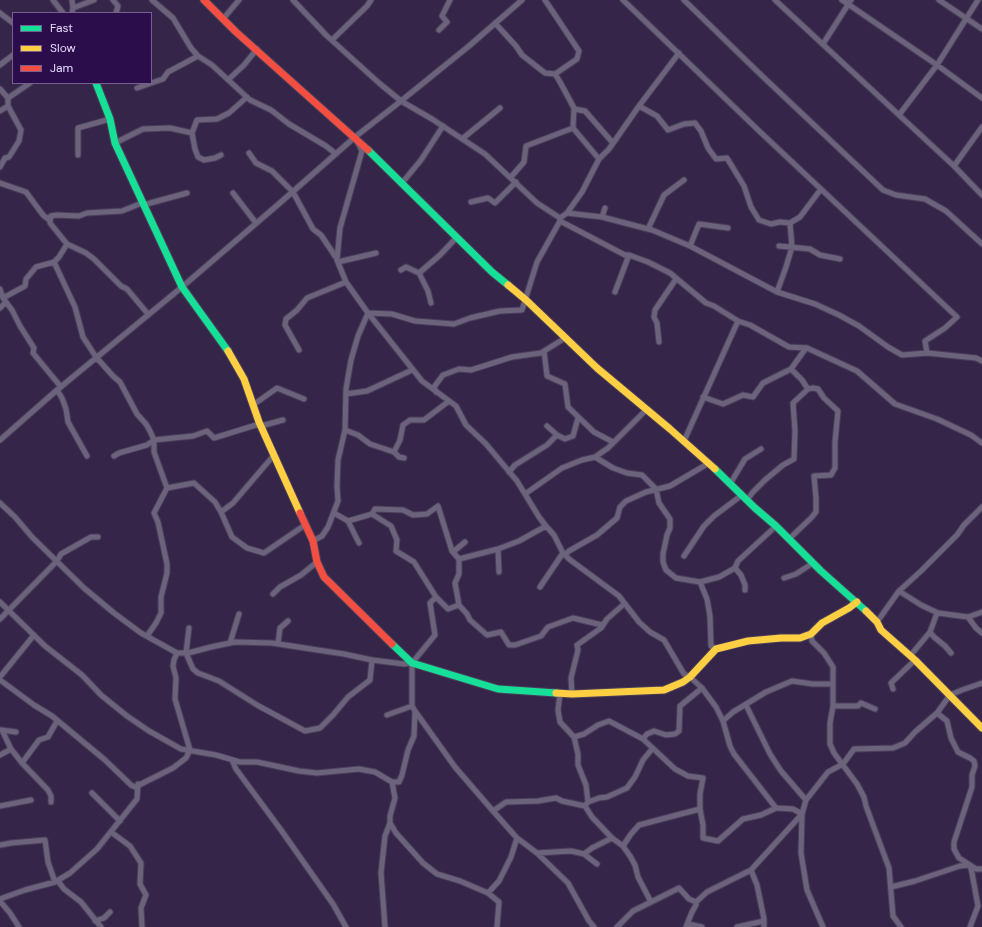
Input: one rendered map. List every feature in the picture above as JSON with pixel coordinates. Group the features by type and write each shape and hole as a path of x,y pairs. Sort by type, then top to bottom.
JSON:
{"street":[{"path":"53,0 62,12"},
{"path":"72,0 72,10 94,0"},
{"path":"113,0 118,6 116,12"},
{"path":"152,0 173,18 191,48 198,56 212,65 250,100 272,110 289,124 326,146 336,154"},
{"path":"204,0 223,19 355,137 492,272 526,300 596,368 647,409 709,463 813,563 857,602 877,622 881,630 912,658 982,728"},
{"path":"223,19 238,0"},
{"path":"293,0 332,40 379,83 402,101 486,154 537,203 560,219 625,255 629,254 670,273 706,303 714,306 738,321 750,325 789,346 806,348 857,371 895,404 936,419 972,435 982,443"},
{"path":"332,40 367,6 371,0"},
{"path":"439,30 447,22 442,16 450,0"},
{"path":"0,440 59,388 182,287 355,137 402,101 522,0"},
{"path":"496,23 522,55 545,73 555,74 577,59 579,51 545,0"},
{"path":"624,0 756,128 957,317 945,328 925,341 927,353"},
{"path":"684,0 883,190 896,195 925,198 946,212 982,244"},
{"path":"775,0 954,166 982,195"},
{"path":"842,0 849,2 937,64 982,98"},
{"path":"939,0 982,29"},
{"path":"899,115 937,64 978,0"},
{"path":"823,44 849,2"},
{"path":"0,13 12,21"},
{"path":"229,80 257,49"},
{"path":"368,313 392,314 415,321 454,324 500,311 522,310 537,262 560,219 582,192 599,159 613,143 679,53"},
{"path":"0,65 12,55"},
{"path":"152,83 163,79 168,72 198,56"},
{"path":"555,74 574,110 573,128 599,159"},
{"path":"8,98 29,84"},
{"path":"96,84 110,119 115,143 142,204 182,287 228,350 244,379 261,426 313,541 317,562 324,577 412,662 498,689 572,694 664,690 683,682 690,677 716,649 748,641 800,638 811,634 822,622 849,608 857,602"},
{"path":"137,88 149,84"},
{"path":"0,89 8,98 8,106 21,130 19,141 9,157 5,158 0,167"},
{"path":"221,155 204,160 198,157 192,133 197,120 217,119 229,113 247,97"},
{"path":"0,111 8,106"},
{"path":"639,106 657,116 668,130 684,124 695,123 701,131 708,148 716,159 727,158 744,186 751,207 759,220 771,224 780,222 790,223 800,217 821,189"},
{"path":"462,139 500,108"},
{"path":"574,110 585,111 613,143"},
{"path":"78,155 78,128 110,119"},
{"path":"402,183 421,160 443,126"},
{"path":"954,166 982,127"},
{"path":"115,143 143,129 170,128 192,133"},
{"path":"511,177 524,162 526,146 573,128"},
{"path":"338,261 340,228 362,151 355,137"},
{"path":"249,153 256,163 272,171 293,192 313,229 320,235 338,261 346,282 368,313 412,370 422,381 456,406 466,425 486,444 517,481 546,526 554,535 564,554 582,570 619,596 639,622 650,632 664,640 680,670 702,688 716,707 723,720 730,746 734,754 776,808"},
{"path":"648,229 664,195 684,180"},
{"path":"471,202 488,198 495,204 516,182"},
{"path":"0,183 26,192 48,219 51,216 57,215 79,216 96,212 122,211 142,204 187,193"},
{"path":"233,193 256,223"},
{"path":"602,217 605,208"},
{"path":"566,213 602,217 648,229 690,246 777,292 815,304 838,315 859,326 902,355 927,353 976,358 982,361"},
{"path":"51,216 50,223 67,244 86,253 94,259 120,286 126,289 148,314"},
{"path":"777,292 792,247 790,223"},
{"path":"690,246 699,224 728,228"},
{"path":"419,273 440,255 457,237"},
{"path":"0,308 5,300 25,286 26,279 36,267 54,262 67,244"},
{"path":"779,246 810,249 820,255 840,259"},
{"path":"338,261 376,254"},
{"path":"615,292 629,254"},
{"path":"54,262 76,307 83,337 96,357 120,382 137,414 146,424 154,440 154,452 167,488 154,513 167,564 165,586 162,597 161,613 156,623 146,636"},
{"path":"401,270 406,267 419,273 432,303"},
{"path":"659,342 657,323 654,317 655,310 676,279"},
{"path":"299,350 285,325 286,319 297,310 307,298 346,282"},
{"path":"0,289 34,348 33,354 59,388 68,422 87,456"},
{"path":"313,541 322,536 328,527 338,501 338,460 344,430 346,394 351,360 358,336 368,313"},
{"path":"684,441 738,321"},
{"path":"436,392 434,387 443,375 459,369 471,370 512,357 541,353 565,338"},
{"path":"704,398 723,404 743,395 753,397 763,383 791,369 806,348"},
{"path":"544,351 547,376 565,384 568,407 594,432 613,442"},
{"path":"791,369 802,380 808,389"},
{"path":"346,394 367,391 412,370"},
{"path":"254,405 277,388 304,399"},
{"path":"684,556 704,526 714,516 753,492 765,480 794,459 795,431 793,403 808,389 813,388 818,389 824,398 838,410 835,442 835,468 831,475 814,476 816,512 789,539"},
{"path":"394,452 400,440 403,425 410,420 424,420 449,401"},
{"path":"525,494 562,468 582,460 595,457 608,448 647,409"},
{"path":"547,426 557,435 565,438 573,436 578,418"},
{"path":"114,456 146,445 154,440 192,436 206,431 214,438 256,425 261,426 284,420"},
{"path":"344,430 358,435 370,444 394,452 399,457 404,458"},
{"path":"509,472 515,465 547,445 557,435"},
{"path":"730,484 745,459 761,449"},
{"path":"221,512 233,503 274,455"},
{"path":"595,457 613,468 626,473 642,475 656,489 659,503 670,519 670,528 663,554 664,562 666,570 676,578 700,582 712,580 724,575 735,568 738,562 776,526"},
{"path":"540,587 564,554 597,535 617,518 620,507 626,500 646,492 670,486 709,463"},
{"path":"167,488 194,483 216,502 232,537 247,548 264,553 305,525"},
{"path":"0,503 84,588 114,613 146,636 177,653 186,653 230,643 278,644 404,664 412,662 435,635 430,603 436,597"},
{"path":"348,520 372,514 375,509 403,510 413,515 427,514 438,506 446,537 453,552 459,559 459,574 455,583 459,605 470,620 487,635 501,632 510,645 515,645 541,636 548,627 573,618 602,625"},
{"path":"877,622 899,591 921,572 982,507"},
{"path":"334,513 348,520 359,543"},
{"path":"372,514 391,526 397,540 396,551 414,562 436,597 448,609 459,605"},
{"path":"459,559 498,549 546,526"},
{"path":"0,619 57,561 61,554 90,537 98,537"},
{"path":"453,552 465,542"},
{"path":"498,549 499,572"},
{"path":"273,594 280,587 301,575 317,562"},
{"path":"784,578 796,574 813,563"},
{"path":"735,568 743,580 745,590"},
{"path":"700,582 707,599 710,616 711,646 716,649"},
{"path":"899,591 921,605 938,613 968,617 982,612"},
{"path":"0,602 45,646 82,675 101,695 149,731 181,749 240,762 257,762 299,771 317,773 359,769 375,772 392,782 399,782 408,750 414,736 412,662"},
{"path":"572,694 571,678 578,645 601,628 602,625 624,604"},
{"path":"893,689 891,683 912,658 930,632 938,613"},
{"path":"230,643 239,614"},
{"path":"968,617 976,628 982,633"},
{"path":"278,644 280,628 288,621"},
{"path":"189,628 186,653 193,669 198,673 219,681 256,705 305,731 320,728 348,697 370,680 372,660"},
{"path":"930,632 951,653"},
{"path":"811,634 812,642 824,653 833,668 833,706 830,723 830,744 834,753 854,780 864,797 889,868 893,916 901,927"},
{"path":"0,677 34,635"},
{"path":"0,680 34,705 52,716 135,787 138,784 173,768 186,758 190,750 175,699 176,678 173,666 177,653"},
{"path":"723,720 733,712 766,692 792,681 813,684 833,684"},
{"path":"822,927 807,890 801,853 802,814 806,800 828,772 843,764 854,749 893,748 905,743 937,713 950,695 982,684"},
{"path":"642,739 647,734 654,731 666,735 674,734 679,731 680,706 702,688"},
{"path":"560,693 558,710 560,722 574,738 578,754 578,765 586,785 587,804 592,817 612,838 623,846 635,865 638,877 651,902"},
{"path":"833,706 858,706 861,704 875,709"},
{"path":"746,705 770,754 780,770 806,800"},
{"path":"387,715 413,709"},
{"path":"413,709 456,767 493,812 517,838 537,853 568,883 589,921 594,927"},
{"path":"937,713 947,721 950,738 958,752 974,761 975,766 972,775 972,787 954,842 954,849 959,858 976,869 982,869"},
{"path":"22,763 39,740 48,737 57,721"},
{"path":"574,738 584,734 598,725 609,721 642,739 676,769 688,776 703,778 700,794 700,809 703,825 702,838 718,841 743,819 761,815 776,808 793,810 802,814"},
{"path":"1,730 11,749 22,763 48,790 51,796 51,802"},
{"path":"1,730 16,732"},
{"path":"0,755 11,749"},
{"path":"493,812 506,802 538,801 556,798 562,801 587,804 599,798 607,797 627,788 635,777 643,760 652,749"},
{"path":"232,760 236,769 333,904 346,927"},
{"path":"385,927 381,873 385,836 390,823 390,816 395,798 392,782"},
{"path":"19,927 0,900 25,890 57,882 84,861 111,832 137,799 138,784"},
{"path":"92,793 120,821"},
{"path":"0,806 31,800"},
{"path":"623,846 639,825 700,809"},
{"path":"702,927 687,925 696,902 707,892 751,870 802,814"},
{"path":"390,823 396,833 423,863 437,874 460,881 488,893 499,902 497,927"},
{"path":"111,832 130,846 141,863 140,884 146,895 141,908 142,927"},
{"path":"488,893 499,881 510,858 517,838"},
{"path":"584,854 592,848 612,838"},
{"path":"0,845 45,840 48,862 57,882 81,902 101,927"},
{"path":"537,853 571,851 584,854 597,864"},
{"path":"891,887 915,881 960,866 970,865"},
{"path":"970,865 980,907 970,927"},
{"path":"751,870 757,885 764,927"},
{"path":"617,927 634,912 679,888 689,899 696,902"},
{"path":"96,921 104,918 110,912"},
{"path":"737,927 764,920"}],"traffic: fast":[{"path":"96,84 110,119 115,143 182,287 228,351"},
{"path":"368,150 492,272 508,285"},
{"path":"715,469 776,526 821,571 866,611"},
{"path":"392,644 412,663 498,689 556,693"}],"traffic: slow":[{"path":"508,285 526,300 597,368 715,469"},
{"path":"228,351 244,379 259,422 300,513"},
{"path":"556,693 572,694 664,690 683,682 690,677 716,649 748,641 800,638 811,634 822,623 857,602"},
{"path":"866,611 877,622 881,630 915,660 982,728"}],"traffic: jam":[{"path":"204,0 236,32 368,150"},
{"path":"300,513 313,541 317,562 324,577 392,644"}]}
